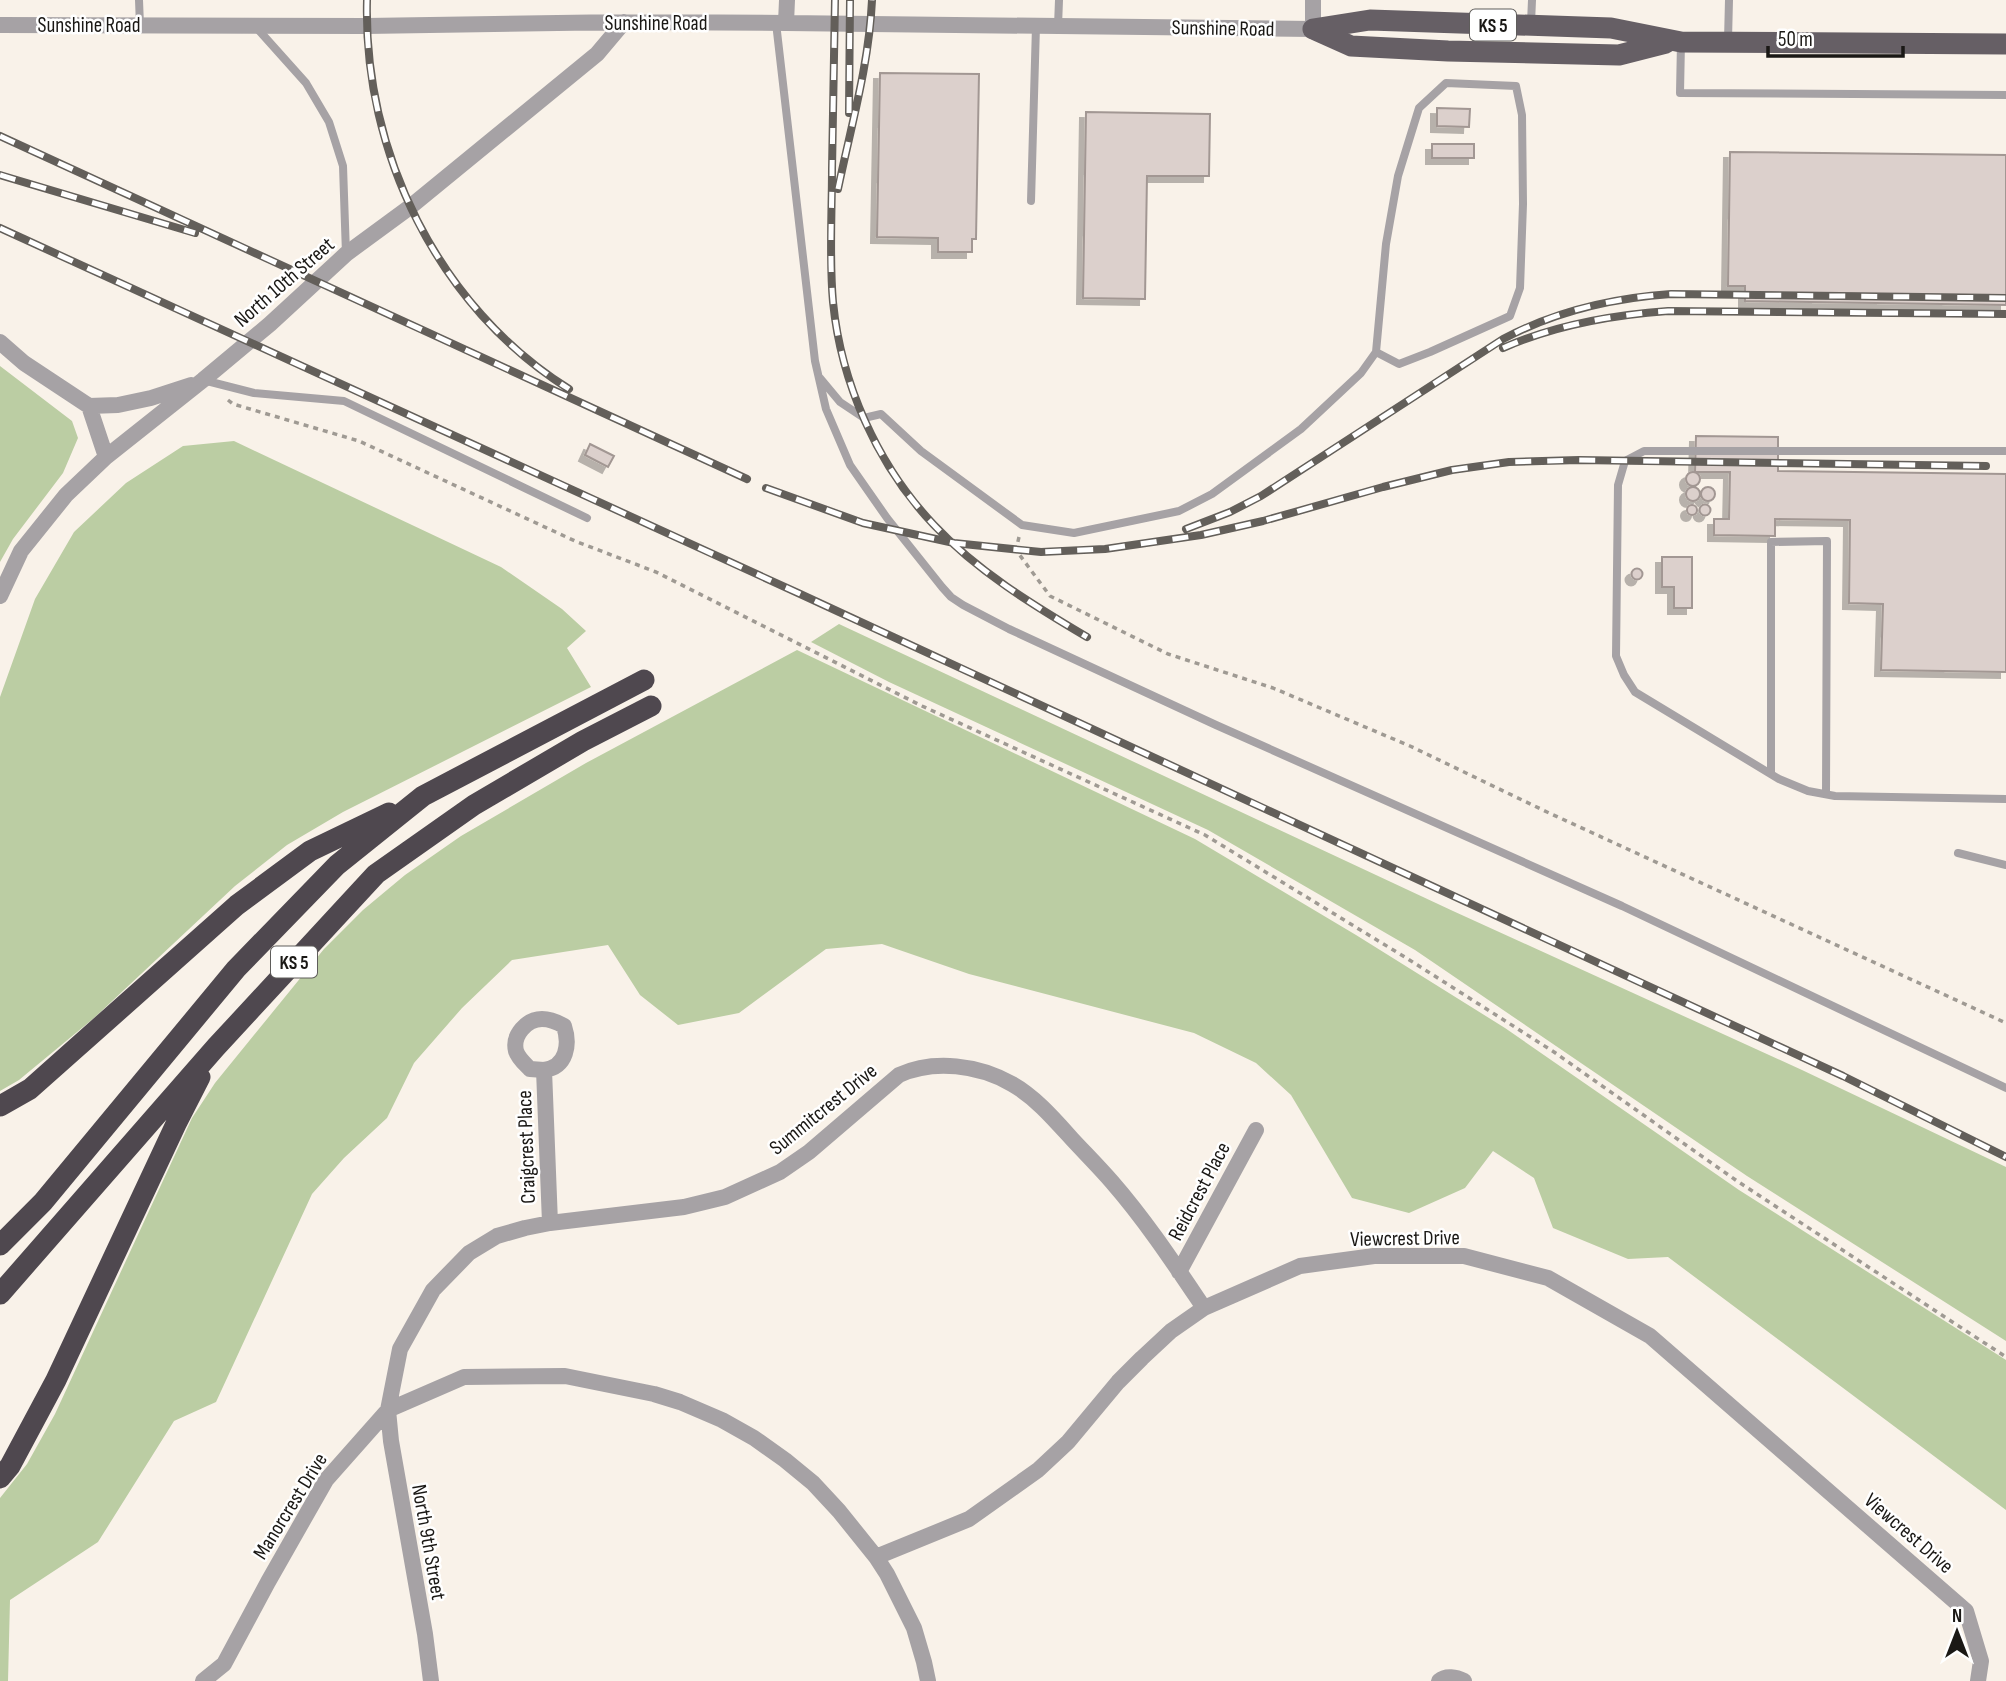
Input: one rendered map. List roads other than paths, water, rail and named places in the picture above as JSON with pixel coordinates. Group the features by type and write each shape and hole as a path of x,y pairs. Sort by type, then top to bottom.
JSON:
{"highway":[{"name":"KS 5","path":"0,1245 43,1202 236,969 337,865 423,796 644,680"},
{"name":"KS 5","path":"0,1294 216,1047 376,874 474,805 583,741 651,706"},
{"path":"0,1106 30,1089 237,905 310,851 423,796"},
{"path":"0,1478 10,1466 56,1380 176,1125 216,1047"}],"main road":[{"name":"Sunshine Road","path":"1312,29 1370,20 1611,28 1677,42 2006,44"},
{"name":"Sunshine Road","path":"1312,29 1351,46 1448,51 1619,55 1677,42"}],"street":[{"path":"781,23 787,0"},
{"path":"1312,29 1313,0"},
{"name":"Sunshine Road","path":"0,24 254,26 624,22 1312,29"},
{"name":"North 10th Street","path":"0,596 21,551 66,495 106,457 270,324 346,254 410,207 597,54 624,22"},
{"path":"0,342 24,363 89,405 118,405 151,398 203,380"},
{"path":"89,405 106,457"},
{"name":"Summitcrest Drive","path":"388,1410 400,1349 433,1290 469,1253 497,1236 550,1223 684,1207 725,1197 790,1165 898,1075 933,1065 975,1070 1014,1085 1046,1111 1113,1184 1204,1308"},
{"name":"Craigcrest Place","path":"544,1070 550,1223"},
{"name":"Reidcrest Place","path":"1179,1272 1256,1130"},
{"name":"Viewcrest Drive","path":"876,1557 969,1519 1038,1470 1068,1442 1118,1382 1142,1358 1171,1331 1204,1308 1300,1266 1374,1256 1464,1256 1548,1279 1650,1336 1966,1611 1981,1661 1978,1681"},
{"name":"Manorcrest Drive","path":"203,1681 224,1664 326,1480 388,1410 464,1377 565,1376 654,1394 722,1420 754,1438 813,1483 839,1511 887,1574 914,1628 928,1681"},
{"name":"North 9th Street","path":"388,1410 393,1454 432,1681"},
{"path":"1439,1681 1457,1677 1464,1681"}],"lane":[{"path":"139,0 140,25"},
{"path":"1058,26 1059,0"},
{"path":"1531,0 1531,26"},
{"path":"1728,43 1729,0"},
{"path":"781,23 818,374 826,409 850,465 887,518 951,597 1009,629 1216,725 1622,906 2006,1088"},
{"path":"254,26 306,83 329,122 343,166 346,254"},
{"path":"1031,201 1036,26"},
{"path":"1677,42 1680,93 2006,95"},
{"path":"818,374 840,402 864,418 881,414 921,451 1022,525 1074,533 1179,512 1212,494 1301,429 1361,373 1376,352 1386,244 1398,176 1419,108 1446,83 1516,86 1522,115 1523,204 1520,288 1510,316 1399,364 1376,352"},
{"path":"203,380 254,393 344,401 587,517"},
{"path":"2006,452 1644,451 1625,461 1618,485 1616,656 1635,692 1771,774 1808,791 1826,794 2006,799"},
{"path":"1771,774 1771,541 1827,541 1826,794"},
{"path":"1958,853 2006,864"}],"railway":[{"path":"367,0 369,57 378,113 395,168 417,221 446,270 482,315 523,355 569,389"},
{"path":"835,0 832,285 837,332 853,392 865,421 895,476 934,525 987,572 1026,600 1087,637"},
{"path":"849,113 850,0"},
{"path":"838,189 863,72 872,0"},
{"path":"0,136 747,479"},
{"path":"0,175 195,233"},
{"path":"0,228 1843,1076 2006,1157"},
{"path":"1186,529 1230,512 1261,496 1503,339 1543,321 1585,308 1627,299 1671,294 2006,298"},
{"path":"1503,348 1584,322 1668,311 2006,314"},
{"path":"766,488 863,523 954,543 1041,552 1105,549 1201,535 1452,470 1509,462 1579,460 1986,466"}]}
